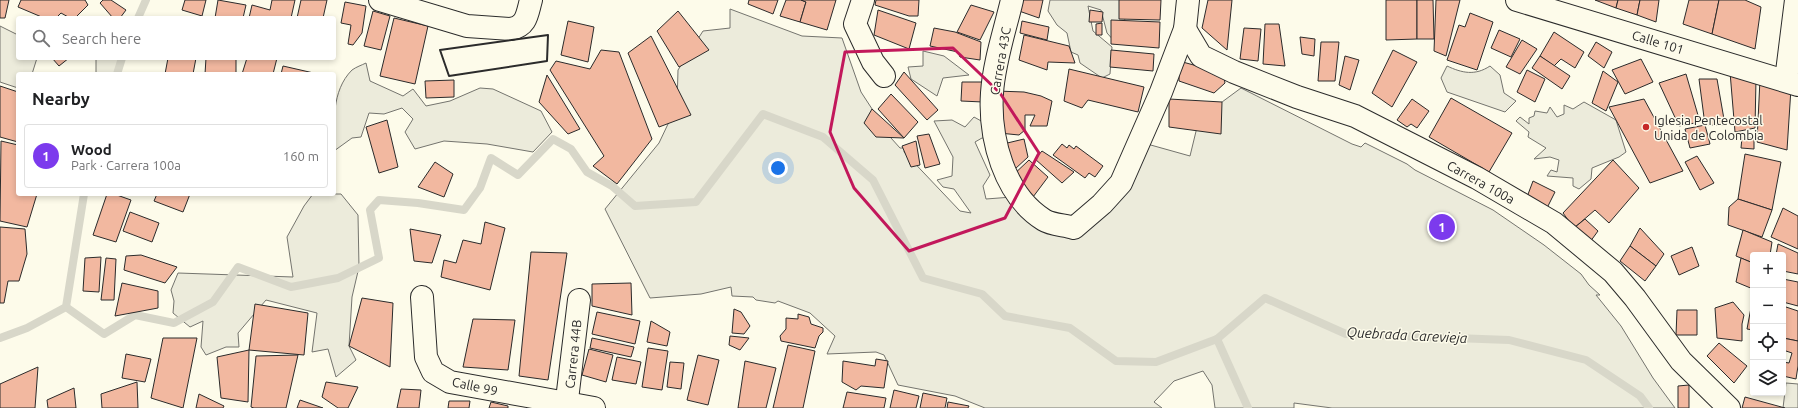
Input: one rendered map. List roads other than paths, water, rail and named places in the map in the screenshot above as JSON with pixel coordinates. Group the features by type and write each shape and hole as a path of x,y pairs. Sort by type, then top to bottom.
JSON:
{"street":[{"path":"380,0 467,26 511,29 518,28 524,24 531,0"},
{"path":"863,0 855,24 872,62 884,76"},
{"name":"Carrera 43C","path":"1012,0 996,65 992,93 994,132 1001,164 1011,184 1030,208 1045,221 1072,227 1075,227 1102,204 1121,182 1142,137 1170,70 1185,29"},
{"path":"1185,29 1188,0"},
{"name":"Calle 101","path":"1517,0 1792,83"},
{"path":"1792,83 1796,0"},
{"name":"Carrera 100a","path":"1185,29 1201,56 1234,72 1355,116 1477,178 1554,224 1613,272 1635,298 1681,361 1729,408"},
{"name":"Calle 99","path":"422,297 426,357 433,372 450,382 567,406 594,408"},
{"name":"Carrera 44B","path":"567,406 579,300"}],"waterway":[{"path":"139,16 146,0"},
{"path":"118,72 121,60"},
{"name":"Quebrada Carevieja","path":"66,307 104,334 135,315 174,323 213,302 238,267 291,287 338,278 379,258 370,210 379,200 418,203 464,210 480,188 491,158 518,175 553,139 571,149 587,172 612,186 635,206 696,202 763,114 823,137 873,180 923,278 982,294 1005,316 1070,328 1116,361 1156,362 1217,339 1265,298 1346,334 1509,340 1586,360 1640,396 1649,408"},
{"path":"0,338 27,328 66,307 84,196"},
{"path":"1217,339 1248,408"}],"place":[{"name":"Iglesia Pentecostal Unida de Colombia","path":"1646,127"},
{"name":"Wood","path":"1442,227"}]}
